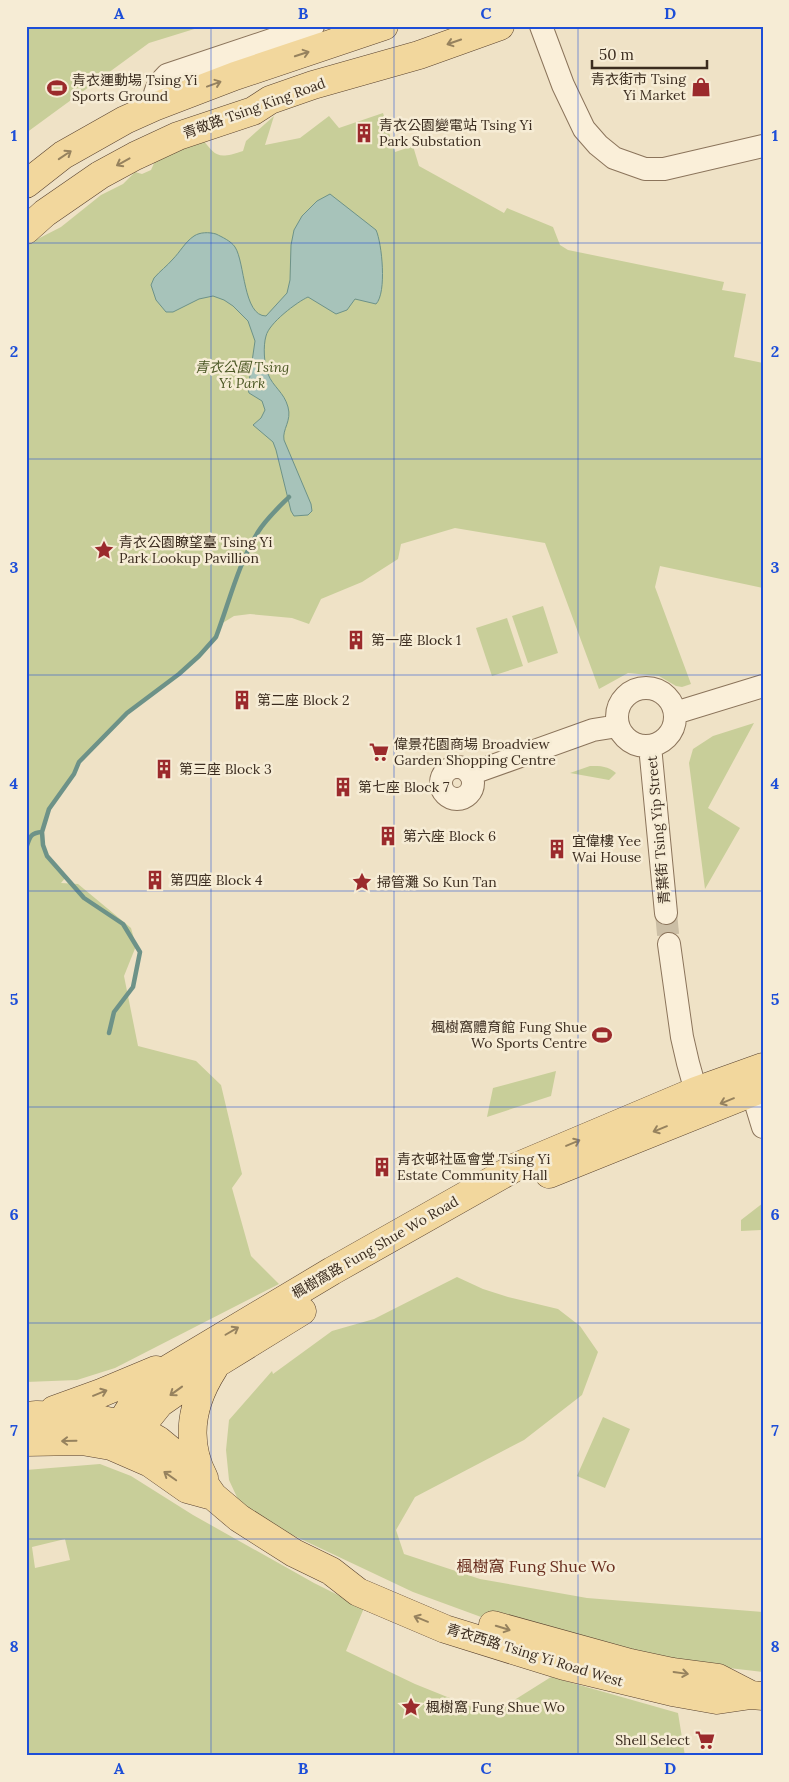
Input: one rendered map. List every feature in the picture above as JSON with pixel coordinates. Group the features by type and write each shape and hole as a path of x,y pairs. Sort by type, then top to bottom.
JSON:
{"main road":[{"path":"26,184 63,155 154,106 235,76 384,26"},
{"name":"青敬路 Tsing King Road","path":"26,230 45,213 80,188 135,156 189,132 253,111 270,100 313,85 419,55 500,26"},
{"path":"154,106 158,117 168,121 182,121 250,99 270,100"},
{"name":"楓樹窩路 Fung Shue Wo Road","path":"125,1438 138,1395 147,1384 190,1355 332,1271 516,1167 756,1080"},
{"name":"楓樹窩路 Fung Shue Wo Road","path":"125,1438 160,1403 216,1364 341,1286 524,1184 699,1101"},
{"path":"32,1416 101,1393 190,1355"},
{"path":"213,1496 198,1468 193,1450 192,1433 195,1408 203,1385 216,1364"},
{"name":"青衣西路 Tsing Yi Road West","path":"32,1416 88,1417 125,1438 150,1463 187,1489 213,1496 239,1518 278,1543 331,1571 359,1574 450,1611 604,1657 672,1672 718,1678 757,1695"},
{"path":"26,1442 125,1438"}],"street":[{"path":"154,106 156,88 167,75 313,26"},
{"path":"540,26 563,85 584,129 598,145 614,158 645,169 664,170 763,146"},
{"path":"675,713 763,686"},
{"path":"637,689 654,689 661,692 672,705 675,713 672,731 659,743 650,746 642,746 627,739 618,726 617,716 619,707 624,698 637,689"},
{"path":"470,774 593,730 618,726"},
{"name":"青葉街 Tsing Yip Street","path":"650,746 666,913"},
{"path":"669,944 682,1037 699,1101"},
{"path":"756,1080 763,1127"}],"green space":[{"name":"青衣運動場 Tsing Yi Sports Ground","path":"26,26 204,26 149,43 26,133"},
{"name":"青衣公園 Tsing Yi Park","path":"383,113 395,152 413,146 419,166 504,213 507,208 553,227 560,245 568,250 724,282 722,290 746,294 734,357 763,363 763,588 660,566 655,587 691,684 682,687 676,686 659,676 628,673 599,689 545,543 455,528 401,544 398,559 362,582 321,599 309,624 292,618 250,614 234,616 221,624 216,637 199,656 179,674 127,713 79,762 74,774 49,809 42,832 43,845 47,856 66,877 61,883 78,884 131,928 136,946 124,976 138,1046 196,1061 221,1085 242,1174 232,1188 251,1256 279,1284 115,1368 77,1380 26,1382 26,245 61,227 101,195 123,184 135,172 142,174 151,170 159,152 200,136 214,152 227,155 243,151 246,141 274,116 265,145 300,138 329,116 339,128"},
{"path":"543,606 558,653 528,663 512,616"},
{"path":"507,618 523,666 492,676 476,628"},
{"path":"754,723 708,808 740,828 705,889 689,763 693,749 713,736"},
{"path":"590,766 604,767 616,773 609,780 570,773"},
{"path":"556,1071 551,1096 487,1117 493,1088"},
{"path":"763,1203 763,1228 761,1230 741,1231 741,1220"},
{"path":"457,1277 483,1289 508,1297 558,1309 580,1326 598,1352 582,1395 524,1440 415,1497 396,1530 404,1554 480,1579 587,1598 763,1612 763,1672 661,1660 492,1621 413,1592 286,1532 242,1508 229,1480 226,1450 229,1420 272,1371 273,1374 332,1331 374,1319"},
{"path":"603,1417 630,1429 605,1488 577,1476"},
{"path":"100,1464 131,1476 193,1515 314,1583 364,1608 346,1651 415,1684 482,1711 505,1706 551,1677 678,1713 685,1756 26,1756 26,1470","holes":["65,1539 70,1560 35,1568 32,1547"]}],"water":[{"path":"330,194 376,230 382,256 381,290 376,304 355,299 347,310 336,314 308,297 297,303 278,319 266,336 264,350 267,370 270,379 284,397 289,412 284,440 311,504 312,511 308,515 294,516 291,511 273,442 253,425 261,418 265,410 262,401 249,393 248,389 255,341 248,321 233,306 213,296 199,299 173,312 166,312 156,300 151,285 154,278 171,262 191,238 202,233 216,234 229,241 235,247 253,307 258,314 266,316 287,293 290,280 291,245 294,230 302,216 317,201"}],"waterway":[{"path":"26,848 32,835 42,832 49,809 74,774 79,762 127,713 179,674 216,637 239,570 251,544 272,514 289,497"},
{"path":"42,832 43,845 47,856 84,898 123,924 140,952 133,987 114,1012 109,1033"}],"tunnel":[{"path":"666,913 669,944"}],"place":[{"name":"青衣街市 Tsing Yi Market","path":"701,87"},
{"name":"青衣運動場 Tsing Yi Sports Ground","path":"57,88"},
{"name":"青衣公園變電站 Tsing Yi Park Substation","path":"364,133"},
{"name":"青衣公園瞭望臺 Tsing Yi Park Lookup Pavillion","path":"104,550"},
{"name":"第一座 Block 1","path":"356,640"},
{"name":"第二座 Block 2","path":"242,700"},
{"name":"偉景花園商場 Broadview Garden Shopping Centre","path":"379,752"},
{"name":"第三座 Block 3","path":"164,769"},
{"name":"第七座 Block 7","path":"343,787"},
{"name":"第六座 Block 6","path":"388,836"},
{"name":"宜偉樓 Yee Wai House","path":"557,849"},
{"name":"第四座 Block 4","path":"155,880"},
{"name":"掃管灘 So Kun Tan","path":"362,882"},
{"name":"楓樹窩體育館 Fung Shue Wo Sports Centre","path":"602,1035"},
{"name":"青衣邨社區會堂 Tsing Yi Estate Community Hall","path":"382,1167"},
{"name":"楓樹窩 Fung Shue Wo","path":"411,1707"},
{"name":"Shell Select","path":"705,1740"}],"district":[{"name":"楓樹窩 Fung Shue Wo","path":"536,1566"}]}
